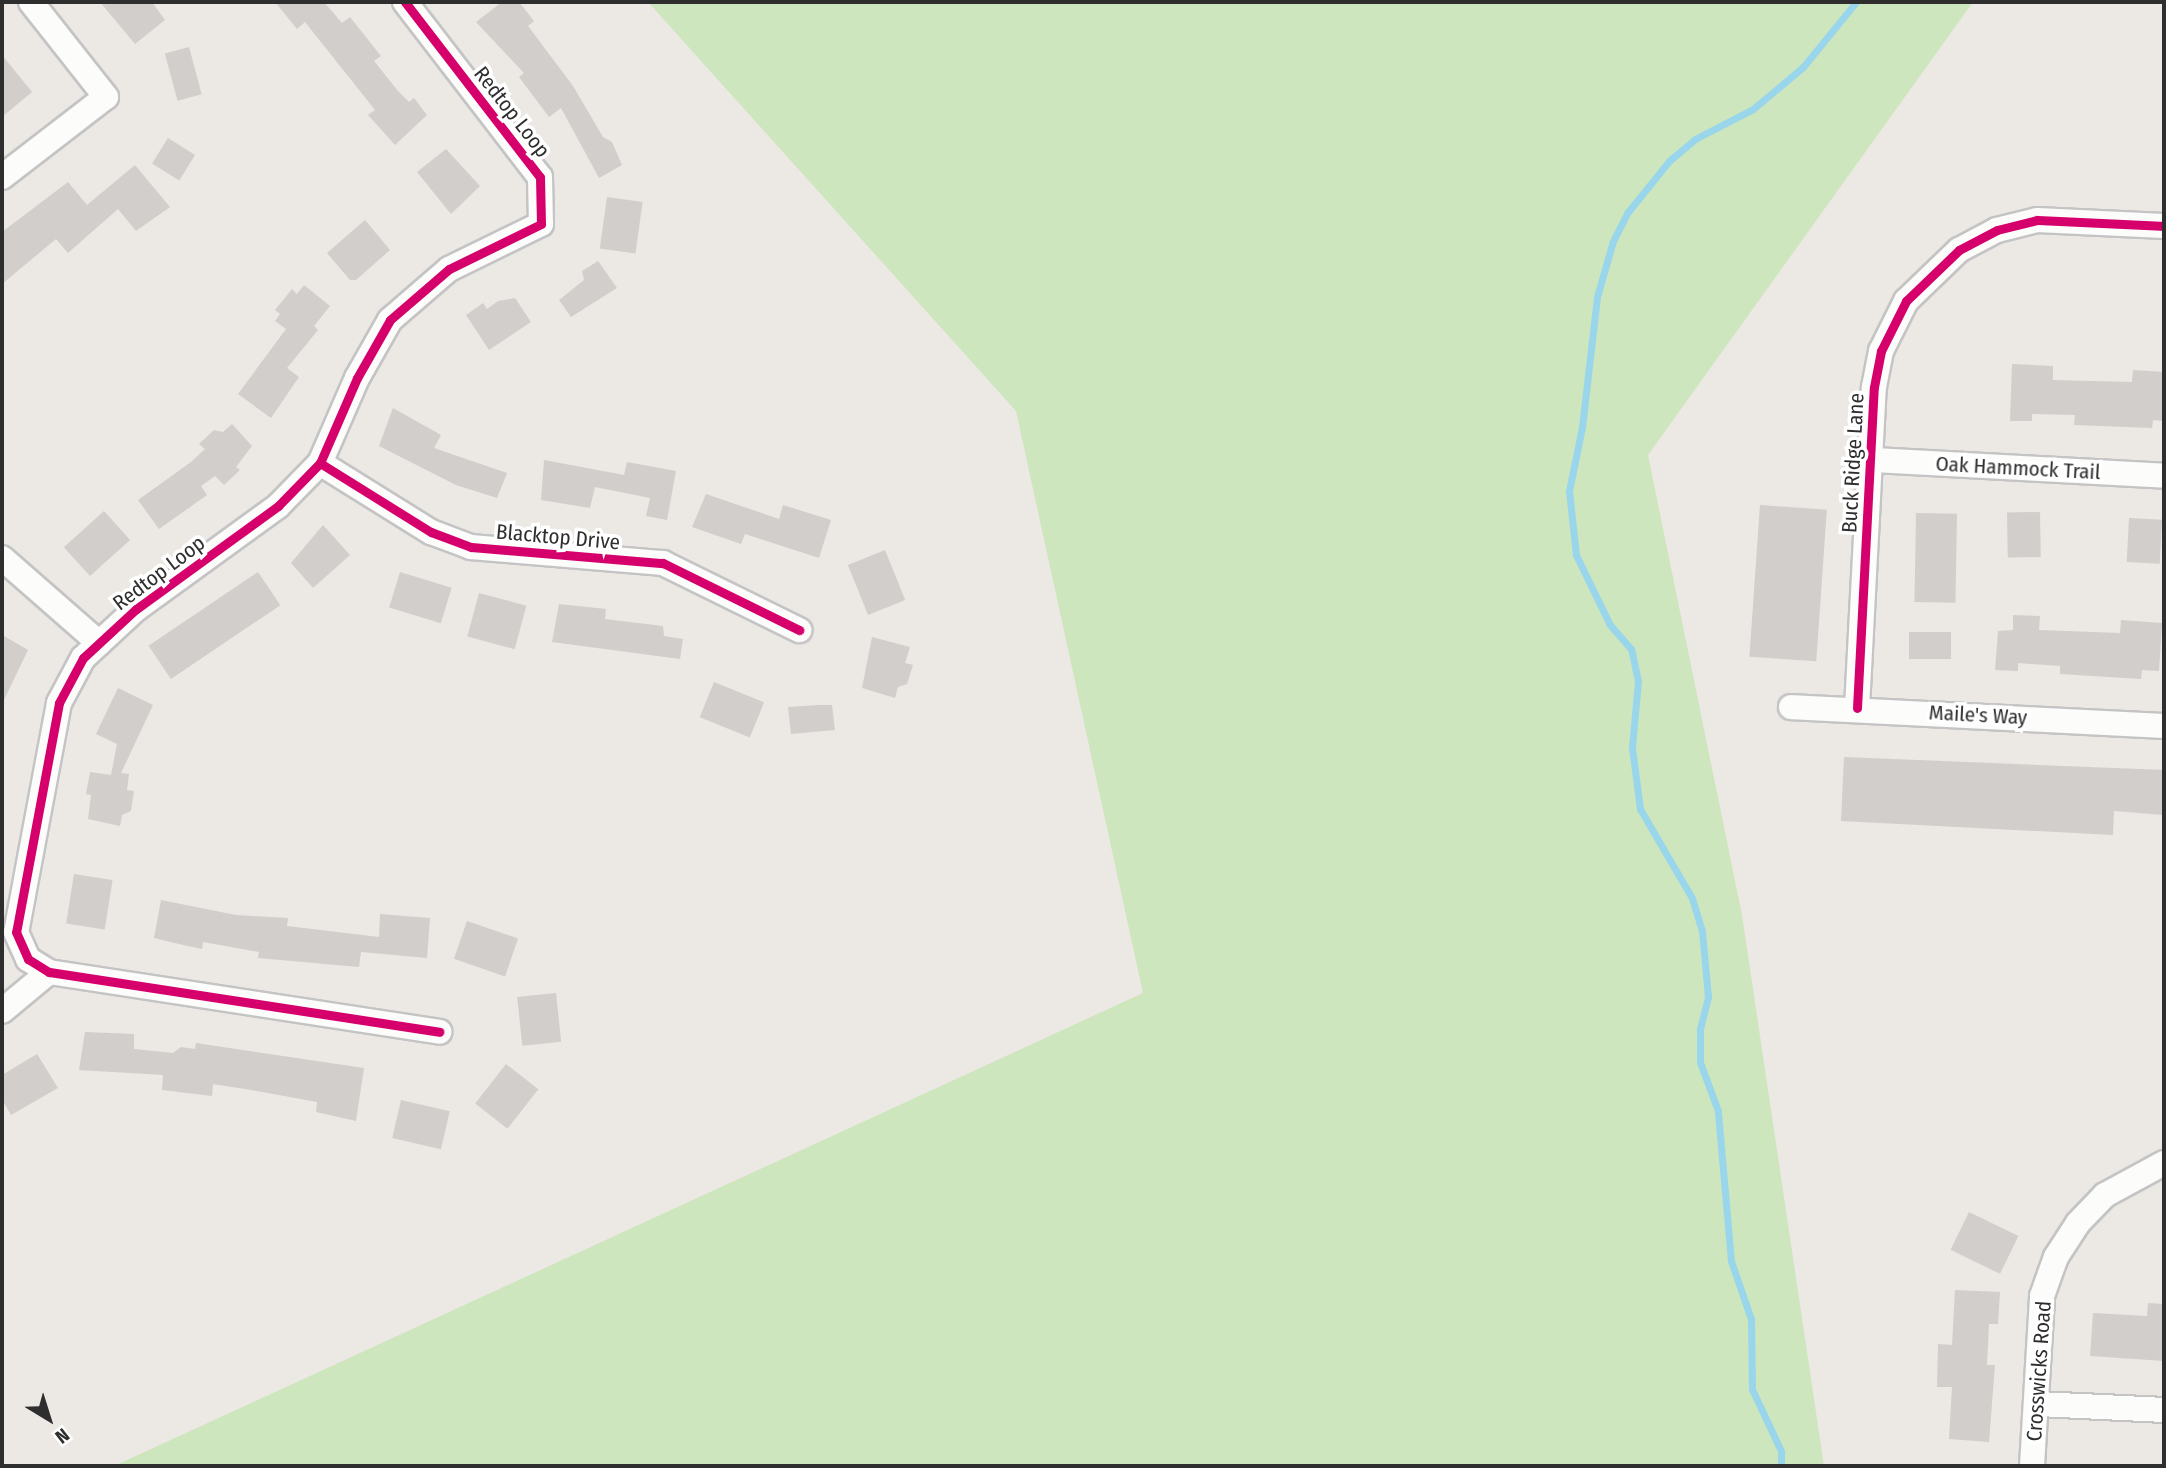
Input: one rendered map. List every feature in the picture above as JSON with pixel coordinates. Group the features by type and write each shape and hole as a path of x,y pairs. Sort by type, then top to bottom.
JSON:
{"street":[{"path":"2,177 106,97 31,2"},
{"name":"Redtop Loop","path":"49,972 27,959 9,938 59,703 83,658 136,609 278,506 320,463 357,378 390,320 449,269 541,224 540,177 405,2"},
{"name":"Buck Ridge Lane","path":"1857,708 1874,387 1881,351 1906,301 1959,250 1997,230 2037,220 2164,226"},
{"name":"Oak Hammock Trail","path":"1872,460 2164,476"},
{"name":"Blacktop Drive","path":"320,463 431,533 471,548 663,563 799,630"},
{"path":"2,558 99,643"},
{"name":"Maile's Way","path":"1791,708 1857,708 2164,726"},
{"path":"2,1011 49,972 439,1032"},
{"name":"Crosswicks Road","path":"2032,1466 2038,1404 2042,1296 2056,1257 2105,1195 2164,1163"},
{"path":"2038,1404 2164,1410"}],"green space":[{"path":"648,2 1973,2 1648,455 1742,915 1824,1466 114,1466 1143,993 1016,411"}],"building":[{"path":"100,2 152,2 165,20 135,44"},
{"path":"275,2 324,2 342,23 350,17 381,56 374,61 398,91 409,102 414,98 427,115 395,145 368,115 375,110 305,22 297,29"},
{"path":"502,2 519,2 534,21 528,26 573,86 603,137 612,142 622,165 599,178 561,108 549,117 519,77 524,73 476,22"},
{"path":"189,47 202,94 178,101 165,53"},
{"path":"2,55 32,92 2,117"},
{"path":"168,138 195,155 179,180 152,163"},
{"path":"446,149 480,186 451,214 417,172"},
{"path":"135,165 170,207 136,231 118,209 68,253 56,239 2,284 2,232 68,182 87,205"},
{"path":"607,197 643,202 635,254 600,248"},
{"path":"365,220 390,250 356,280 350,280 327,253"},
{"path":"598,261 617,288 571,317 559,300 584,280 582,271"},
{"path":"304,285 330,306 314,326 318,330 287,368 299,377 271,418 238,394 286,329 275,321 280,314 275,310 292,289 297,294"},
{"path":"515,298 531,322 489,350 466,315 483,303 487,309 498,301"},
{"path":"2012,364 2053,366 2053,380 2132,382 2133,370 2164,372 2164,421 2153,420 2152,428 2074,425 2075,415 2032,414 2032,421 2010,421"},
{"path":"393,408 441,435 434,448 507,473 497,498 456,485 379,446"},
{"path":"232,424 252,446 236,467 240,470 224,485 215,476 201,486 207,495 159,529 138,500 191,462 205,449 199,444 214,430 223,432"},
{"path":"544,460 624,475 627,462 676,471 667,520 646,516 650,498 595,487 590,508 541,500"},
{"path":"706,494 779,519 783,505 831,520 819,558 745,534 741,544 692,527"},
{"path":"1760,505 1827,510 1816,661 1749,657"},
{"path":"104,511 130,540 90,576 64,547"},
{"path":"2040,512 2041,557 2008,558 2007,513"},
{"path":"1916,513 1957,514 1955,603 1914,602"},
{"path":"2129,518 2162,520 2160,564 2127,562"},
{"path":"323,525 350,555 313,588 291,563"},
{"path":"885,550 905,600 868,615 848,565"},
{"path":"258,572 280,605 171,679 149,646"},
{"path":"400,572 452,588 441,623 389,607"},
{"path":"479,593 526,606 515,649 467,636"},
{"path":"559,604 606,609 605,619 663,626 664,636 683,639 680,659 552,642"},
{"path":"2013,615 2040,616 2039,630 2120,633 2121,620 2162,623 2159,671 2142,670 2141,679 2060,674 2060,666 2018,663 2018,671 1995,670 1998,631 2013,630"},
{"path":"1909,632 1951,632 1951,659 1909,659"},
{"path":"2,635 28,650 2,704"},
{"path":"872,637 910,647 905,663 913,665 907,684 898,687 895,698 862,688"},
{"path":"714,682 764,702 750,737 700,717"},
{"path":"118,688 153,705 121,773 129,774 127,790 134,791 131,811 122,815 120,826 88,819 91,795 86,794 90,772 111,775 117,744 96,734"},
{"path":"832,705 835,730 791,734 788,707"},
{"path":"1844,757 2164,770 2164,815 2114,811 2113,835 1841,821"},
{"path":"74,874 113,880 105,929 66,923"},
{"path":"161,900 236,915 288,918 287,926 379,937 380,914 430,918 427,958 361,952 359,967 258,958 259,952 203,942 202,949 183,945 154,938"},
{"path":"467,921 518,939 505,976 454,959"},
{"path":"556,993 561,1042 522,1046 517,997"},
{"path":"85,1032 134,1034 134,1049 173,1053 181,1047 195,1049 196,1043 364,1068 356,1121 316,1112 317,1102 213,1084 212,1096 162,1090 163,1075 79,1070"},
{"path":"37,1054 58,1088 11,1115 2,1099 2,1075"},
{"path":"506,1064 538,1089 508,1129 475,1103"},
{"path":"401,1100 450,1111 441,1149 392,1138"},
{"path":"1969,1212 2018,1236 2000,1274 1951,1250"},
{"path":"1955,1290 2000,1292 1998,1324 1989,1324 1987,1365 1995,1365 1989,1442 1949,1439 1952,1387 1937,1387 1938,1344 1952,1345"},
{"path":"2148,1303 2164,1304 2164,1361 2090,1356 2093,1313 2147,1316"}],"waterway":[{"path":"1781,1466 1781,1451 1752,1389 1751,1319 1731,1261 1718,1111 1700,1062 1700,1029 1708,997 1702,931 1692,898 1640,809 1632,747 1638,681 1631,649 1610,625 1576,555 1569,491 1582,427 1597,297 1613,241 1628,212 1669,161 1695,139 1753,109 1803,67 1856,2"}],"cycle path":[{"path":"405,2 540,177 541,224 449,269 390,320 357,378 320,463 278,506 136,609 83,658 59,703 16,932 28,959 49,972 439,1032"},
{"path":"1857,708 1874,387 1881,351 1906,301 1959,250 1997,230 2037,220 2164,226"},
{"path":"320,463 431,532 471,547 663,563 799,630"}]}
